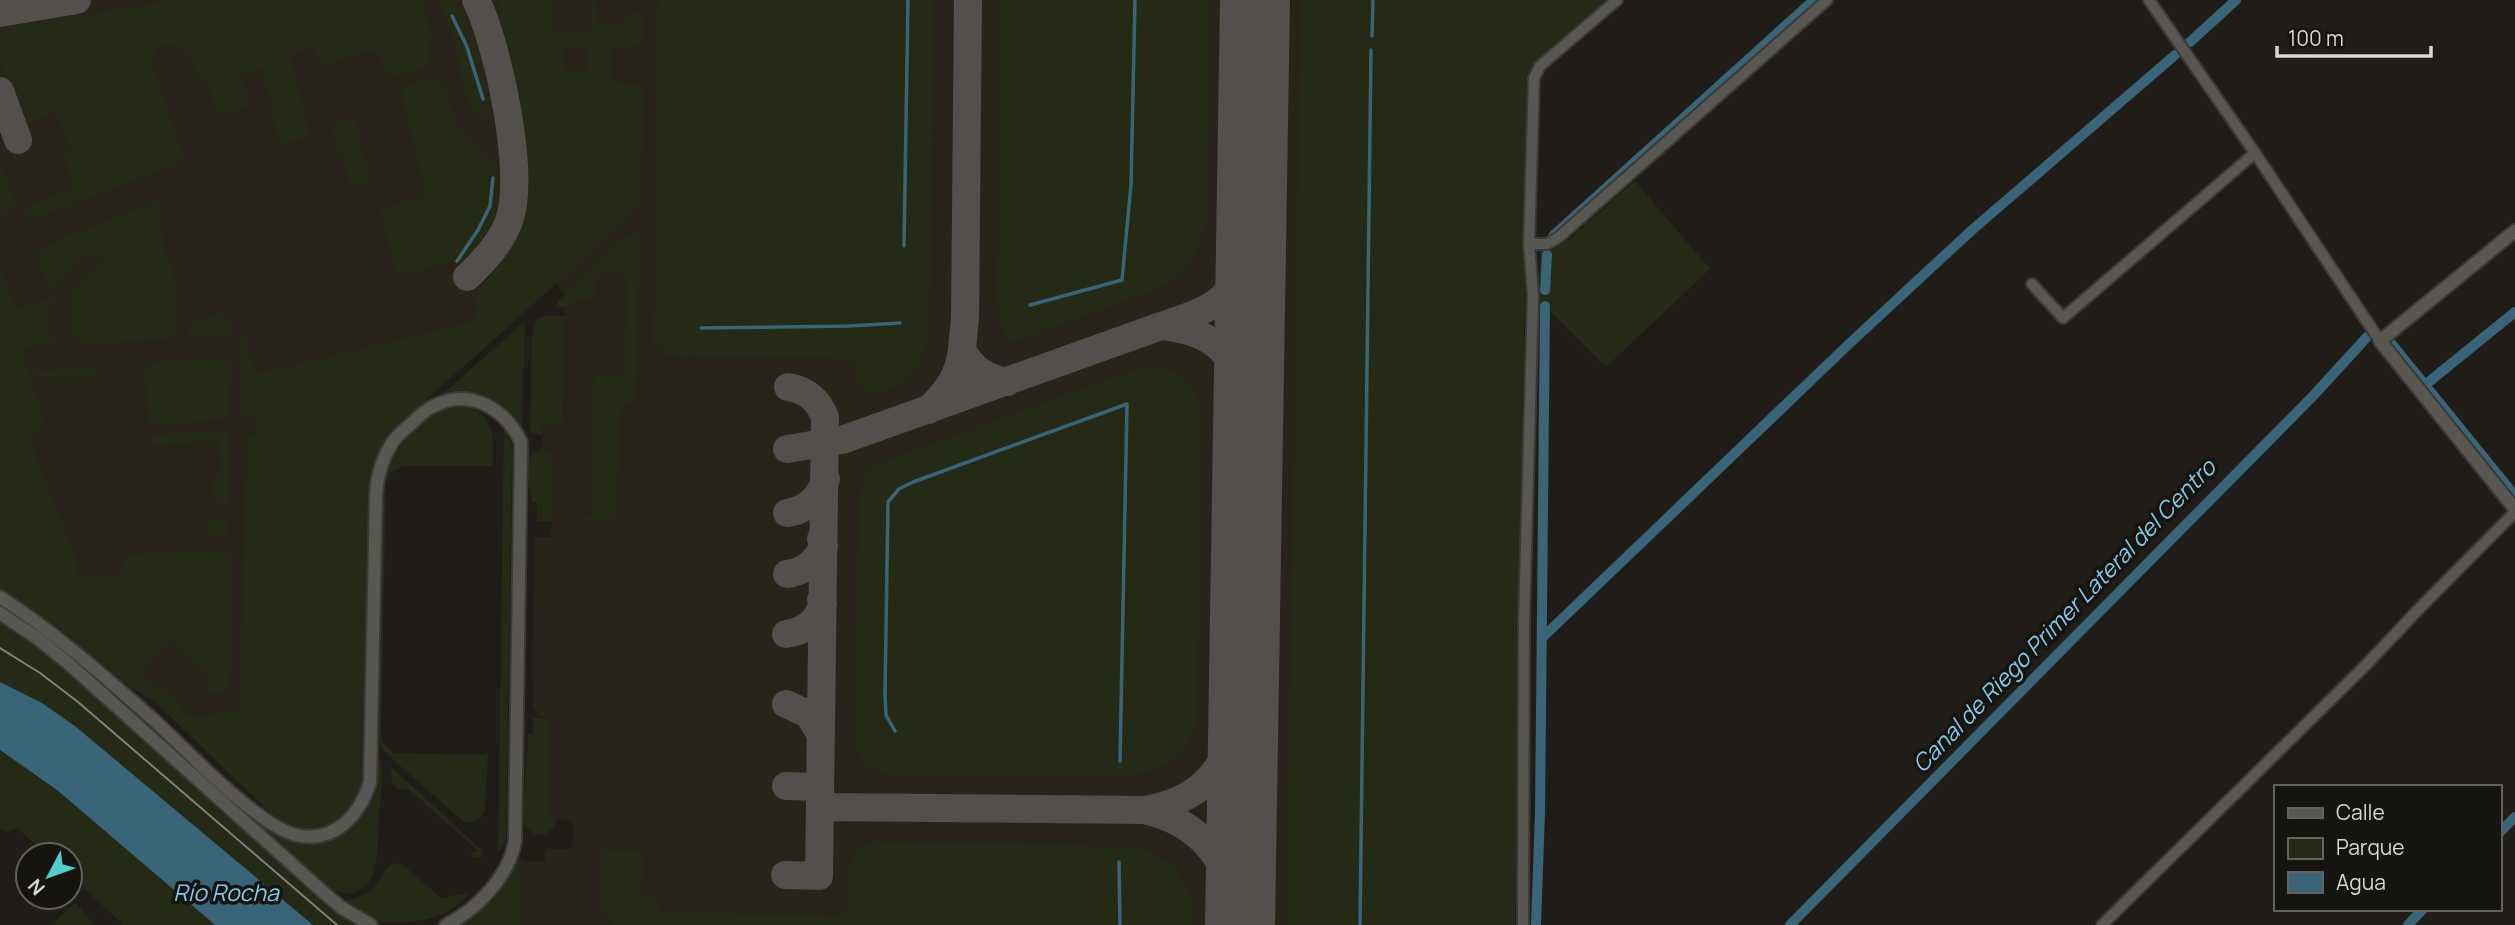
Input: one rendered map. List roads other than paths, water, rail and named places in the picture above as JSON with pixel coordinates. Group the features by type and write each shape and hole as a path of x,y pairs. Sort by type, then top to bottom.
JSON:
{"street":[{"path":"1523,925 1524,620 1533,295 1530,244 1534,78 1540,66 1617,0"},
{"path":"1530,244 1547,244 1559,237 1827,0"},
{"path":"2102,925 2367,665 2515,511 2380,341 2149,0"},
{"path":"2032,284 2063,318 2255,153"},
{"path":"2380,341 2515,231"},
{"path":"0,613 111,692 274,825 298,836 316,836 341,827 360,809 370,782 376,494 380,468 398,435 432,407 462,399 497,410 510,423 520,442 515,841 510,858 486,894 463,915 446,925"},
{"path":"0,597 38,623 323,892 342,908 371,925"}],"water":[{"name":"Río Rocha","path":"0,682 42,703 75,726 313,925 215,925 57,790 0,750"}],"waterway":[{"path":"904,246 908,0"},
{"path":"1030,305 1122,280 1131,185 1135,0"},
{"path":"1372,36 1373,0"},
{"path":"1553,236 1814,0"},
{"path":"2190,42 2236,0"},
{"path":"452,16 467,47 483,99"},
{"path":"1360,925 1371,50"},
{"path":"1542,638 1972,230 2175,55"},
{"path":"457,261 490,206 493,178"},
{"path":"1545,290 1547,255"},
{"path":"1536,925 1540,813 1545,306"},
{"path":"2425,385 2515,312"},
{"path":"701,328 900,323"},
{"name":"Canal de Riego Primer Lateral del Centro","path":"1790,925 2313,396 2367,337"},
{"name":"Canal de Riego Primer Lateral del Centro","path":"2390,342 2515,496"},
{"path":"895,731 886,715 885,694 888,502 899,489 913,482 1127,404 1120,761"},
{"path":"2501,831 2515,817"},
{"path":"1119,862 1120,925"},
{"path":"2408,925 2421,911"}],"tram line":[{"path":"0,648 40,673 78,702 337,925"}]}
